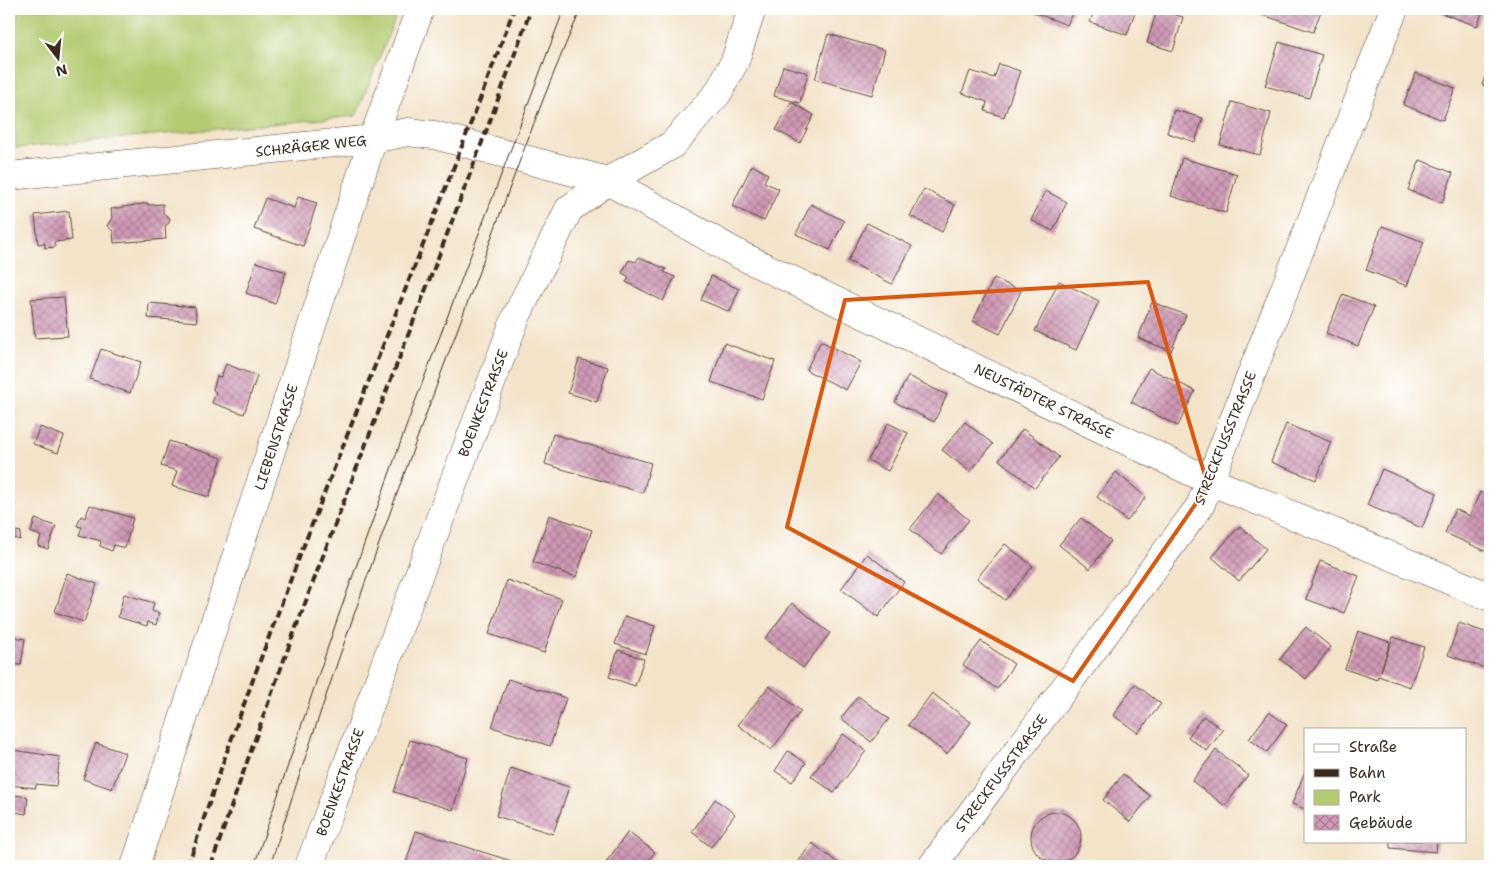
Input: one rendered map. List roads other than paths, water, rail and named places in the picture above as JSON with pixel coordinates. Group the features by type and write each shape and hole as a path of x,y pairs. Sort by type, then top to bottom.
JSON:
{"street":[{"name":"LIEBENSTRASSE","path":"135,866 373,140 420,9"},
{"name":"BOENKESTRASSE","path":"309,866 516,318 569,209 608,181 672,145 718,93 736,61 752,9"},
{"name":"STRECKFUSSSTRASSE","path":"932,866 1200,506 1394,9"},
{"name":"SCHRÄGER WEG","path":"9,176 373,140 408,132 434,135 608,181"},
{"name":"NEUSTÄDTER STRASSE","path":"608,181 740,255 1210,481 1490,597"}],"tram line":[{"path":"254,866 337,620 415,402 564,9"},
{"path":"270,866 340,654 415,444 536,118 581,9"}],"railway":[{"path":"188,866 264,650 514,9"},
{"path":"211,866 287,651 492,116 531,9"}]}
